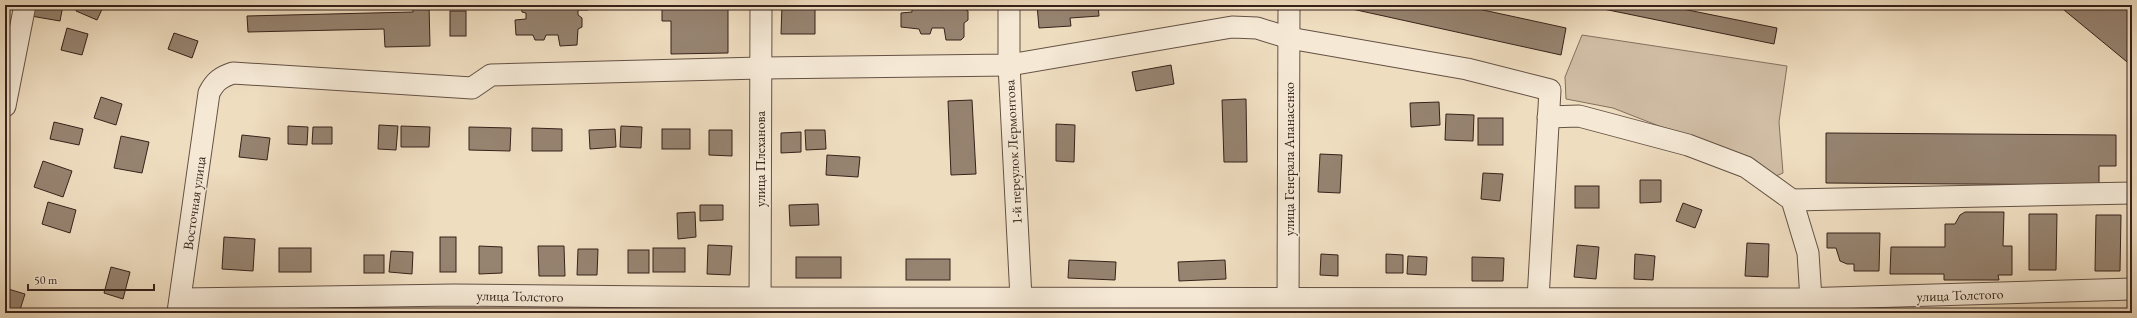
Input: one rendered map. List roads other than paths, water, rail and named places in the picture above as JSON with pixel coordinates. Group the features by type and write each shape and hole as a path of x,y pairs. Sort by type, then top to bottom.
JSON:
{"street":[{"path":"5,106 25,5"},
{"name":"улица Плеханова","path":"760,306 761,5"},
{"name":"1-й переулок Лермонтова","path":"1010,5 1009,65 1020,298"},
{"name":"улица Генерала Апанасенко","path":"1288,306 1290,5"},
{"path":"760,68 1009,65 1232,27 1257,28 1289,38 1467,69 1550,90 1538,299"},
{"name":"Восточная улица","path":"179,306 209,93 214,83 222,77 233,73 472,88 491,75 760,68"},
{"path":"1548,117 1579,116 1688,145 1746,167 1792,200 2132,193"},
{"path":"1792,200 1808,253 1803,304"},
{"name":"улица Толстого","path":"179,306 454,295 760,306 963,306 1020,298 1288,306 1538,299 1803,304 2132,289"}]}
